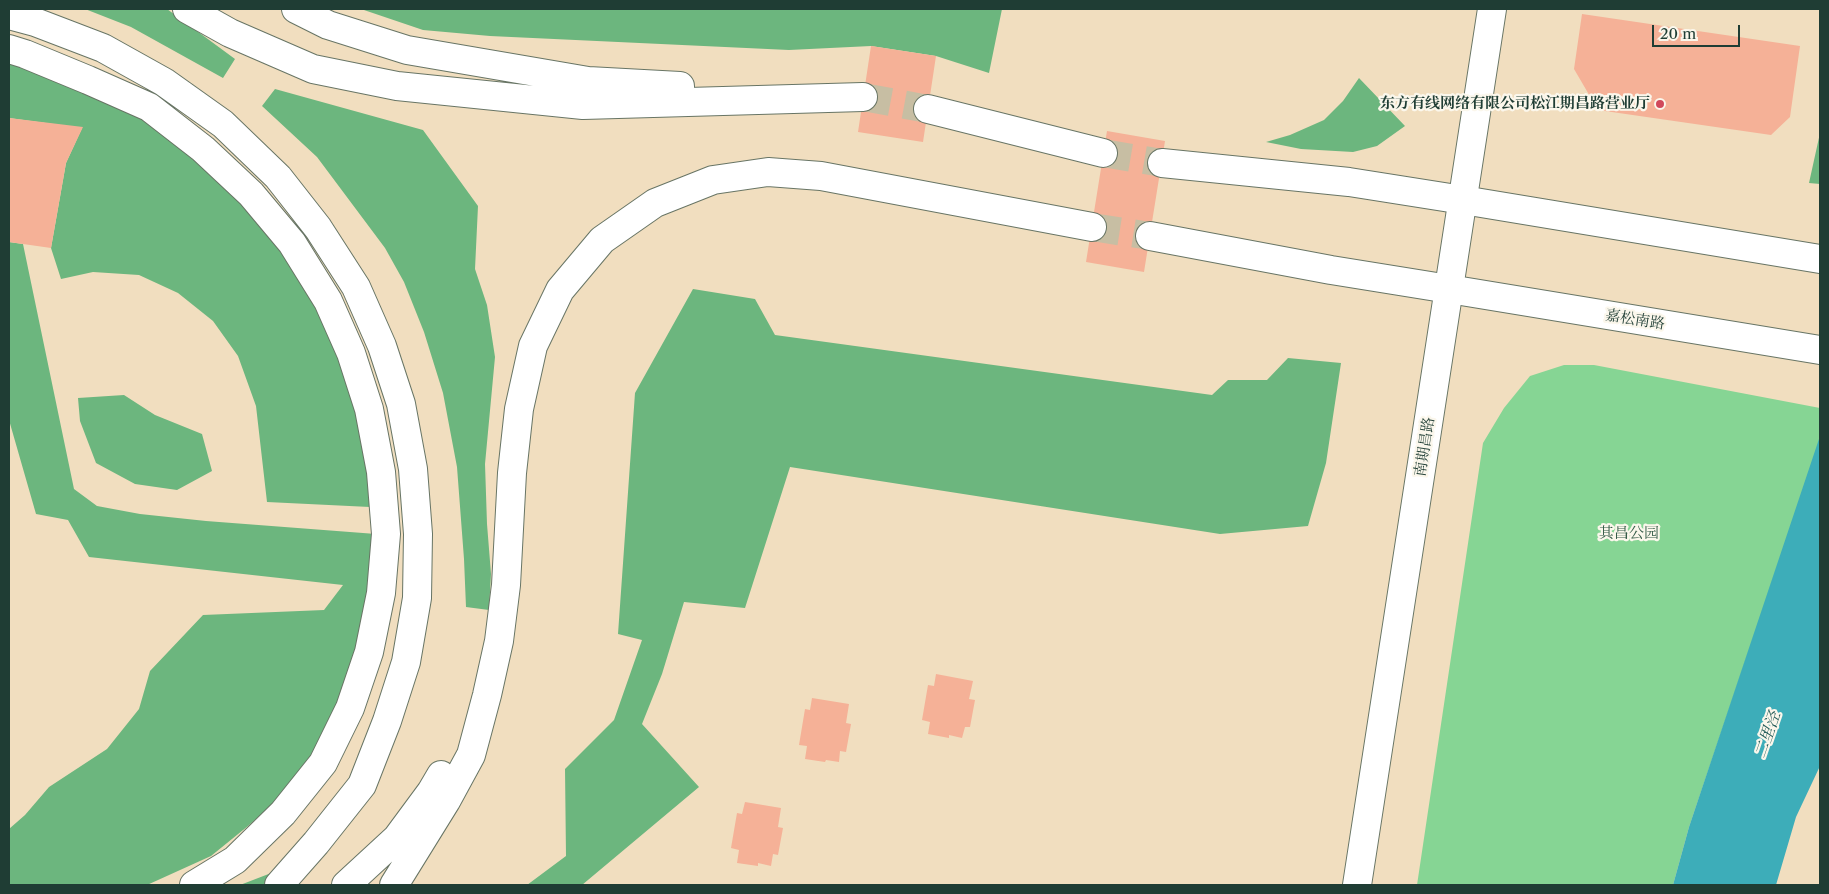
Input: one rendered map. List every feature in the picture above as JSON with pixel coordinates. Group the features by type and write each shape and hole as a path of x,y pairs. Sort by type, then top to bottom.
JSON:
{"main road":[{"path":"197,14 230,33 313,69 397,86 583,105 863,97 588,81 407,50 328,25 296,9"},
{"name":"南期昌路","path":"1357,885 1492,9"},
{"path":"9,15 35,22 103,48 164,82 222,124 278,176 318,228 356,287 382,346 401,404 413,469 418,534 417,598 406,662 387,721 362,785 316,843 279,885"},
{"path":"9,49 88,80 149,108 202,149 251,194 292,244 328,301 351,352 369,409 380,472 386,534 380,593 369,652 350,708 323,763 283,814 235,860 194,885"},
{"path":"928,109 1103,154"},
{"path":"1162,163 1349,182 1820,259"},
{"path":"394,885 471,755 499,641 506,586 512,473 519,409 533,346 560,290 602,240 655,202 713,180 768,172 822,176 1092,227"},
{"name":"嘉松南路","path":"1150,236 1331,270 1820,350"},
{"path":"346,885 397,838 425,800 459,746 487,695"}],"green space":[{"path":"85,9 167,9 235,59 223,78 131,27"},
{"path":"361,9 1002,9 989,73 936,56 871,46 789,50 490,36 423,30"},
{"path":"9,61 150,119 266,224 322,314 345,373 359,423 367,466 370,507 267,502 256,406 238,356 213,321 178,293 139,275 93,272 61,279 51,248 66,163 82,128 9,118"},
{"path":"1359,78 1405,126 1377,146 1353,152 1301,149 1266,142 1290,135 1324,120 1343,101"},
{"path":"275,89 423,130 478,206 475,269 487,305 495,357 485,464 491,574 489,610 466,607 457,467 443,393 424,332 404,282 385,248 317,157 262,106"},
{"path":"1820,133 1820,184 1809,183"},
{"path":"9,242 23,244 74,489 97,506 140,514 376,534 360,649 322,748 287,791 211,856 147,885 9,885 9,829 25,815 49,787 107,749 139,709 150,671 203,615 324,610 343,585 89,557 68,520 36,514 9,420"},
{"path":"693,289 755,299 775,335 1212,395 1228,380 1267,380 1288,358 1341,363 1326,463 1308,526 1220,534 790,467 745,608 684,602 662,674 642,724 699,787 582,885 527,885 566,856 565,769 614,720 642,640 618,634 635,393"},
{"name":"其昌公园","path":"1564,365 1594,365 1820,408 1820,441 1689,827 1673,885 1417,885 1483,443 1504,408 1530,376"},
{"path":"124,395 155,415 202,434 212,471 177,490 135,484 96,463 80,421 78,398"},
{"path":"279,870 263,885 240,885"}],"water":[{"name":"二里泾","path":"1820,436 1820,766 1796,817 1776,885 1673,885 1689,827"}],"building":[{"path":"1582,14 1800,46 1790,117 1771,135 1598,110 1574,69"},
{"path":"871,46 936,56 923,142 858,132"},
{"path":"9,118 83,127 66,163 51,248 9,242"},
{"path":"1107,131 1165,141 1144,272 1086,262"},
{"path":"936,674 973,681 969,699 975,700 970,727 965,727 962,738 949,735 949,738 928,734 930,722 922,720 928,685 934,686"},
{"path":"812,698 849,704 846,723 851,724 846,752 840,751 839,762 805,759 807,746 799,745 805,709 810,710"},
{"path":"745,802 781,808 778,827 783,828 778,855 773,854 771,866 758,863 758,866 737,863 739,850 731,848 737,813 742,814"}],"tunnel":[{"path":"863,97 928,109"},
{"path":"1103,153 1162,163"},
{"path":"1092,227 1150,236"}],"place":[{"name":"东方有线网络有限公司松江期昌路营业厅","path":"1660,104"}]}
